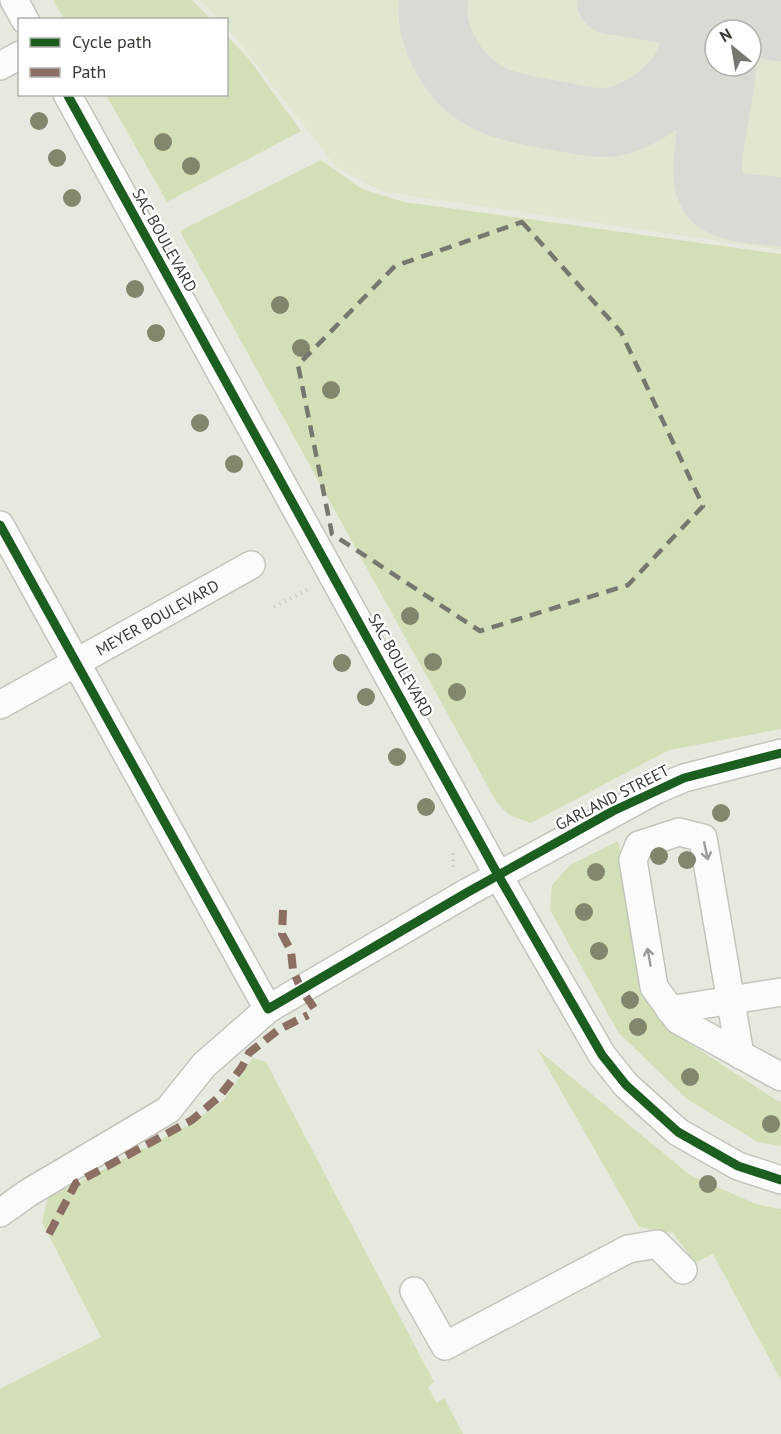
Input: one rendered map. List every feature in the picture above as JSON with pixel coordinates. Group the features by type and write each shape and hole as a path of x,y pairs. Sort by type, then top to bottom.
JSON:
{"street":[{"path":"14,0 24,18"},
{"path":"0,66 18,56"},
{"name":"SAC BOULEVARD","path":"68,96 498,875 580,1019 626,1085 669,1125 704,1148 738,1166 781,1180"},
{"path":"0,525 268,1009"},
{"name":"MEYER BOULEVARD","path":"0,705 251,566"},
{"name":"GARLAND STREET","path":"0,1213 168,1110 204,1065 268,1009 498,875 656,790 684,778 781,753"},
{"path":"740,1055 703,838 679,832 639,845 633,860 654,987 678,1020 740,1055 781,1077"},
{"path":"670,1010 781,992"},
{"path":"414,1290 445,1346 628,1249 657,1244 683,1270"}],"path":[{"path":"274,607 311,587"},
{"path":"453,845 453,867"}],"highlighted area":[{"path":"522,222 621,332 703,506 628,585 480,631 332,534 298,365 395,266"}],"shaded area":[{"path":"199,0 781,0 781,250 383,192 336,167 228,28 228,18 218,18"}],"green space":[{"path":"53,0 192,0 210,18 63,18"},
{"path":"228,37 248,58 301,131 167,202 107,96 228,96"},
{"path":"321,160 362,189 404,202 781,254 781,729 669,750 531,823 509,815 497,803 180,231"},
{"path":"618,841 653,1005 673,1033 781,1103 781,1146 758,1142 687,1099 618,1032 550,910 552,885 570,865"},
{"path":"537,1049 690,1175 756,1204 781,1209 781,1380 713,1254 695,1263 673,1233 639,1227"},
{"path":"253,1058 266,1062 434,1382 428,1387 437,1403 444,1398 463,1434 0,1434 0,1389 101,1337 42,1222 48,1198 187,1126 223,1101"}],"taxiway":[{"path":"434,0 434,25 442,48 463,80 476,90 505,105 597,122 613,122 638,113 664,96 678,82 694,48 704,0"},
{"path":"611,0 781,27"},
{"path":"720,78 708,156 710,188 717,198 731,205 781,212"}],"marked path":[{"path":"283,910 282,934 291,951 293,970 301,989 314,1008"},
{"path":"49,1234 76,1183 192,1120 219,1097 242,1067 249,1053 278,1030 308,1015"}],"cycle path":[{"path":"68,96 498,875 602,1055 626,1085 678,1132 738,1166 781,1180"},
{"path":"0,525 268,1009 468,892 613,811 684,778 781,753"}]}
